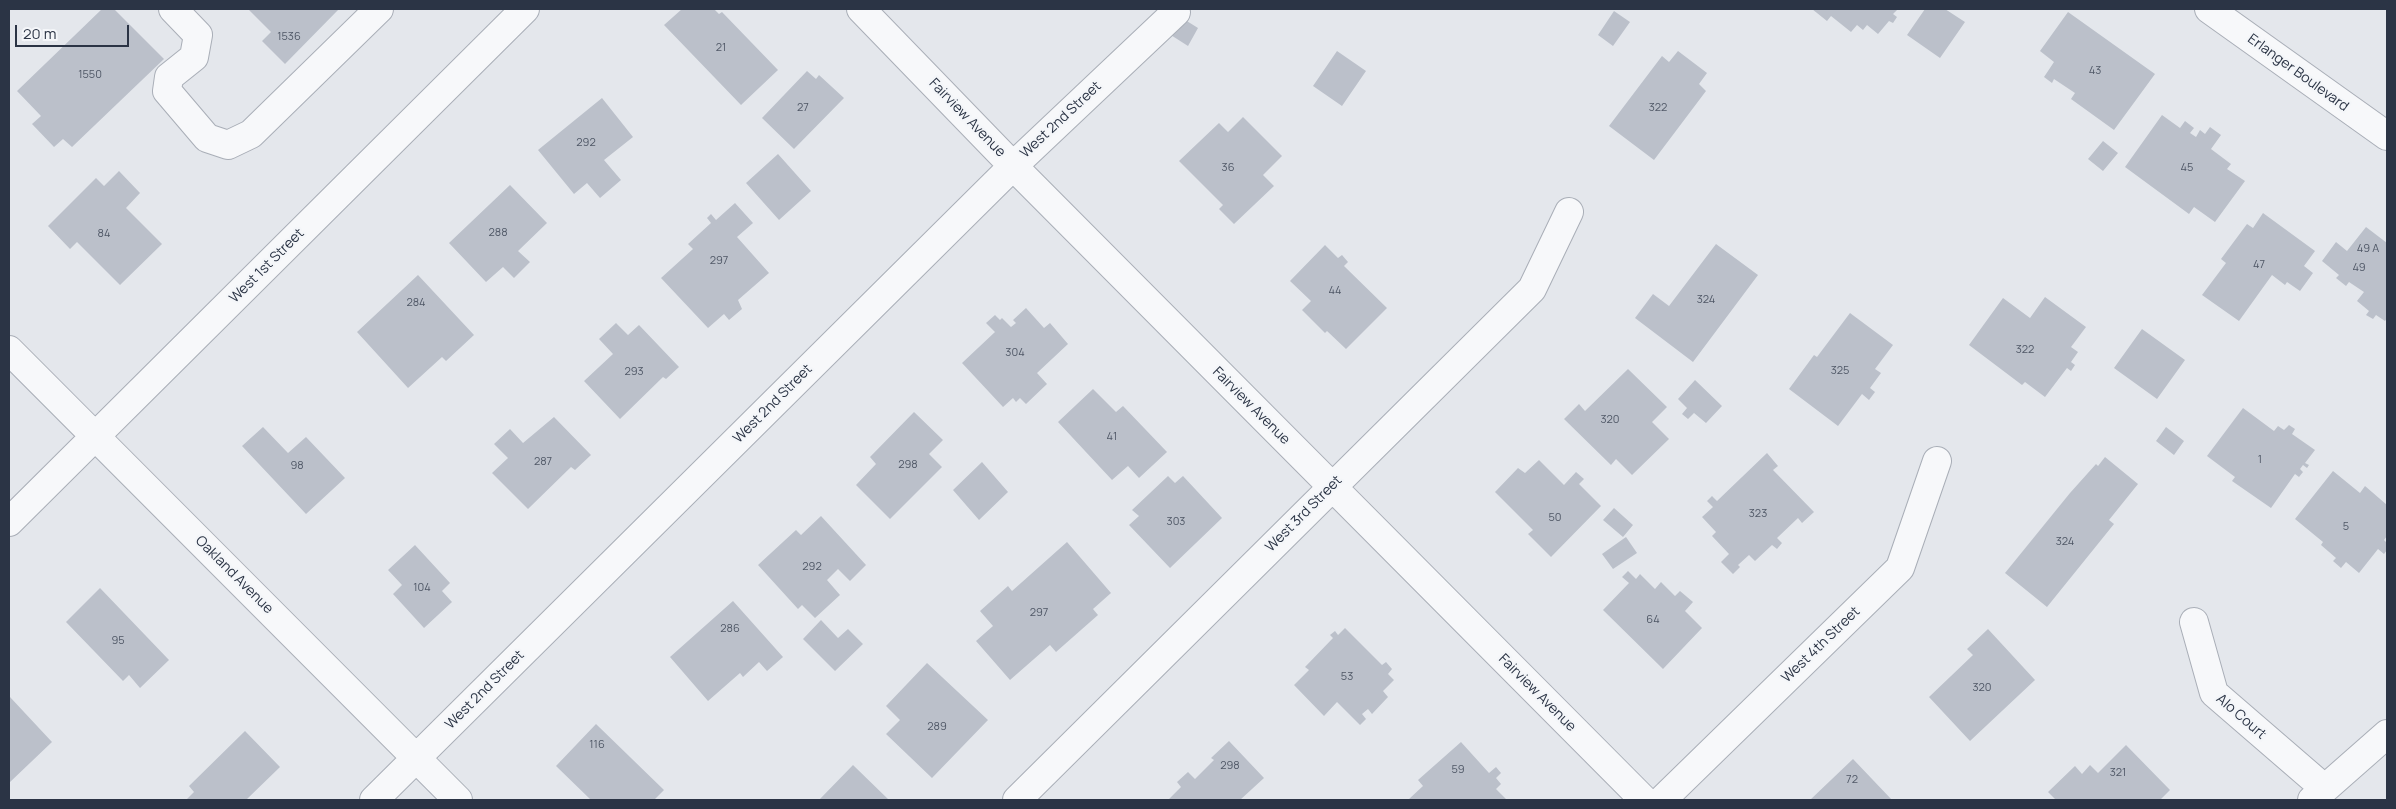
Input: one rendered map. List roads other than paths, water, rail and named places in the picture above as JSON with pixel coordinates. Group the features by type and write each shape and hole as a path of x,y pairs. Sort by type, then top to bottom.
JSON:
{"street":[{"path":"173,9 198,35 194,57 169,77 167,91 207,138 228,144 251,134 379,9"},
{"name":"West 1st Street","path":"9,522 525,9"},
{"name":"Fairview Avenue","path":"861,9 1013,166 1644,800"},
{"name":"Erlanger Boulevard","path":"2209,9 2387,136"},
{"name":"West 2nd Street","path":"374,800 1013,166 1176,12"},
{"name":"West 3rd Street","path":"1017,800 1532,290 1569,212"},
{"name":"Oakland Avenue","path":"9,350 458,800"},
{"name":"West 4th Street","path":"1662,800 1900,568 1937,462"},
{"name":"Alo Court","path":"2194,622 2214,694 2318,794"},
{"path":"2318,794 2387,734"}]}
